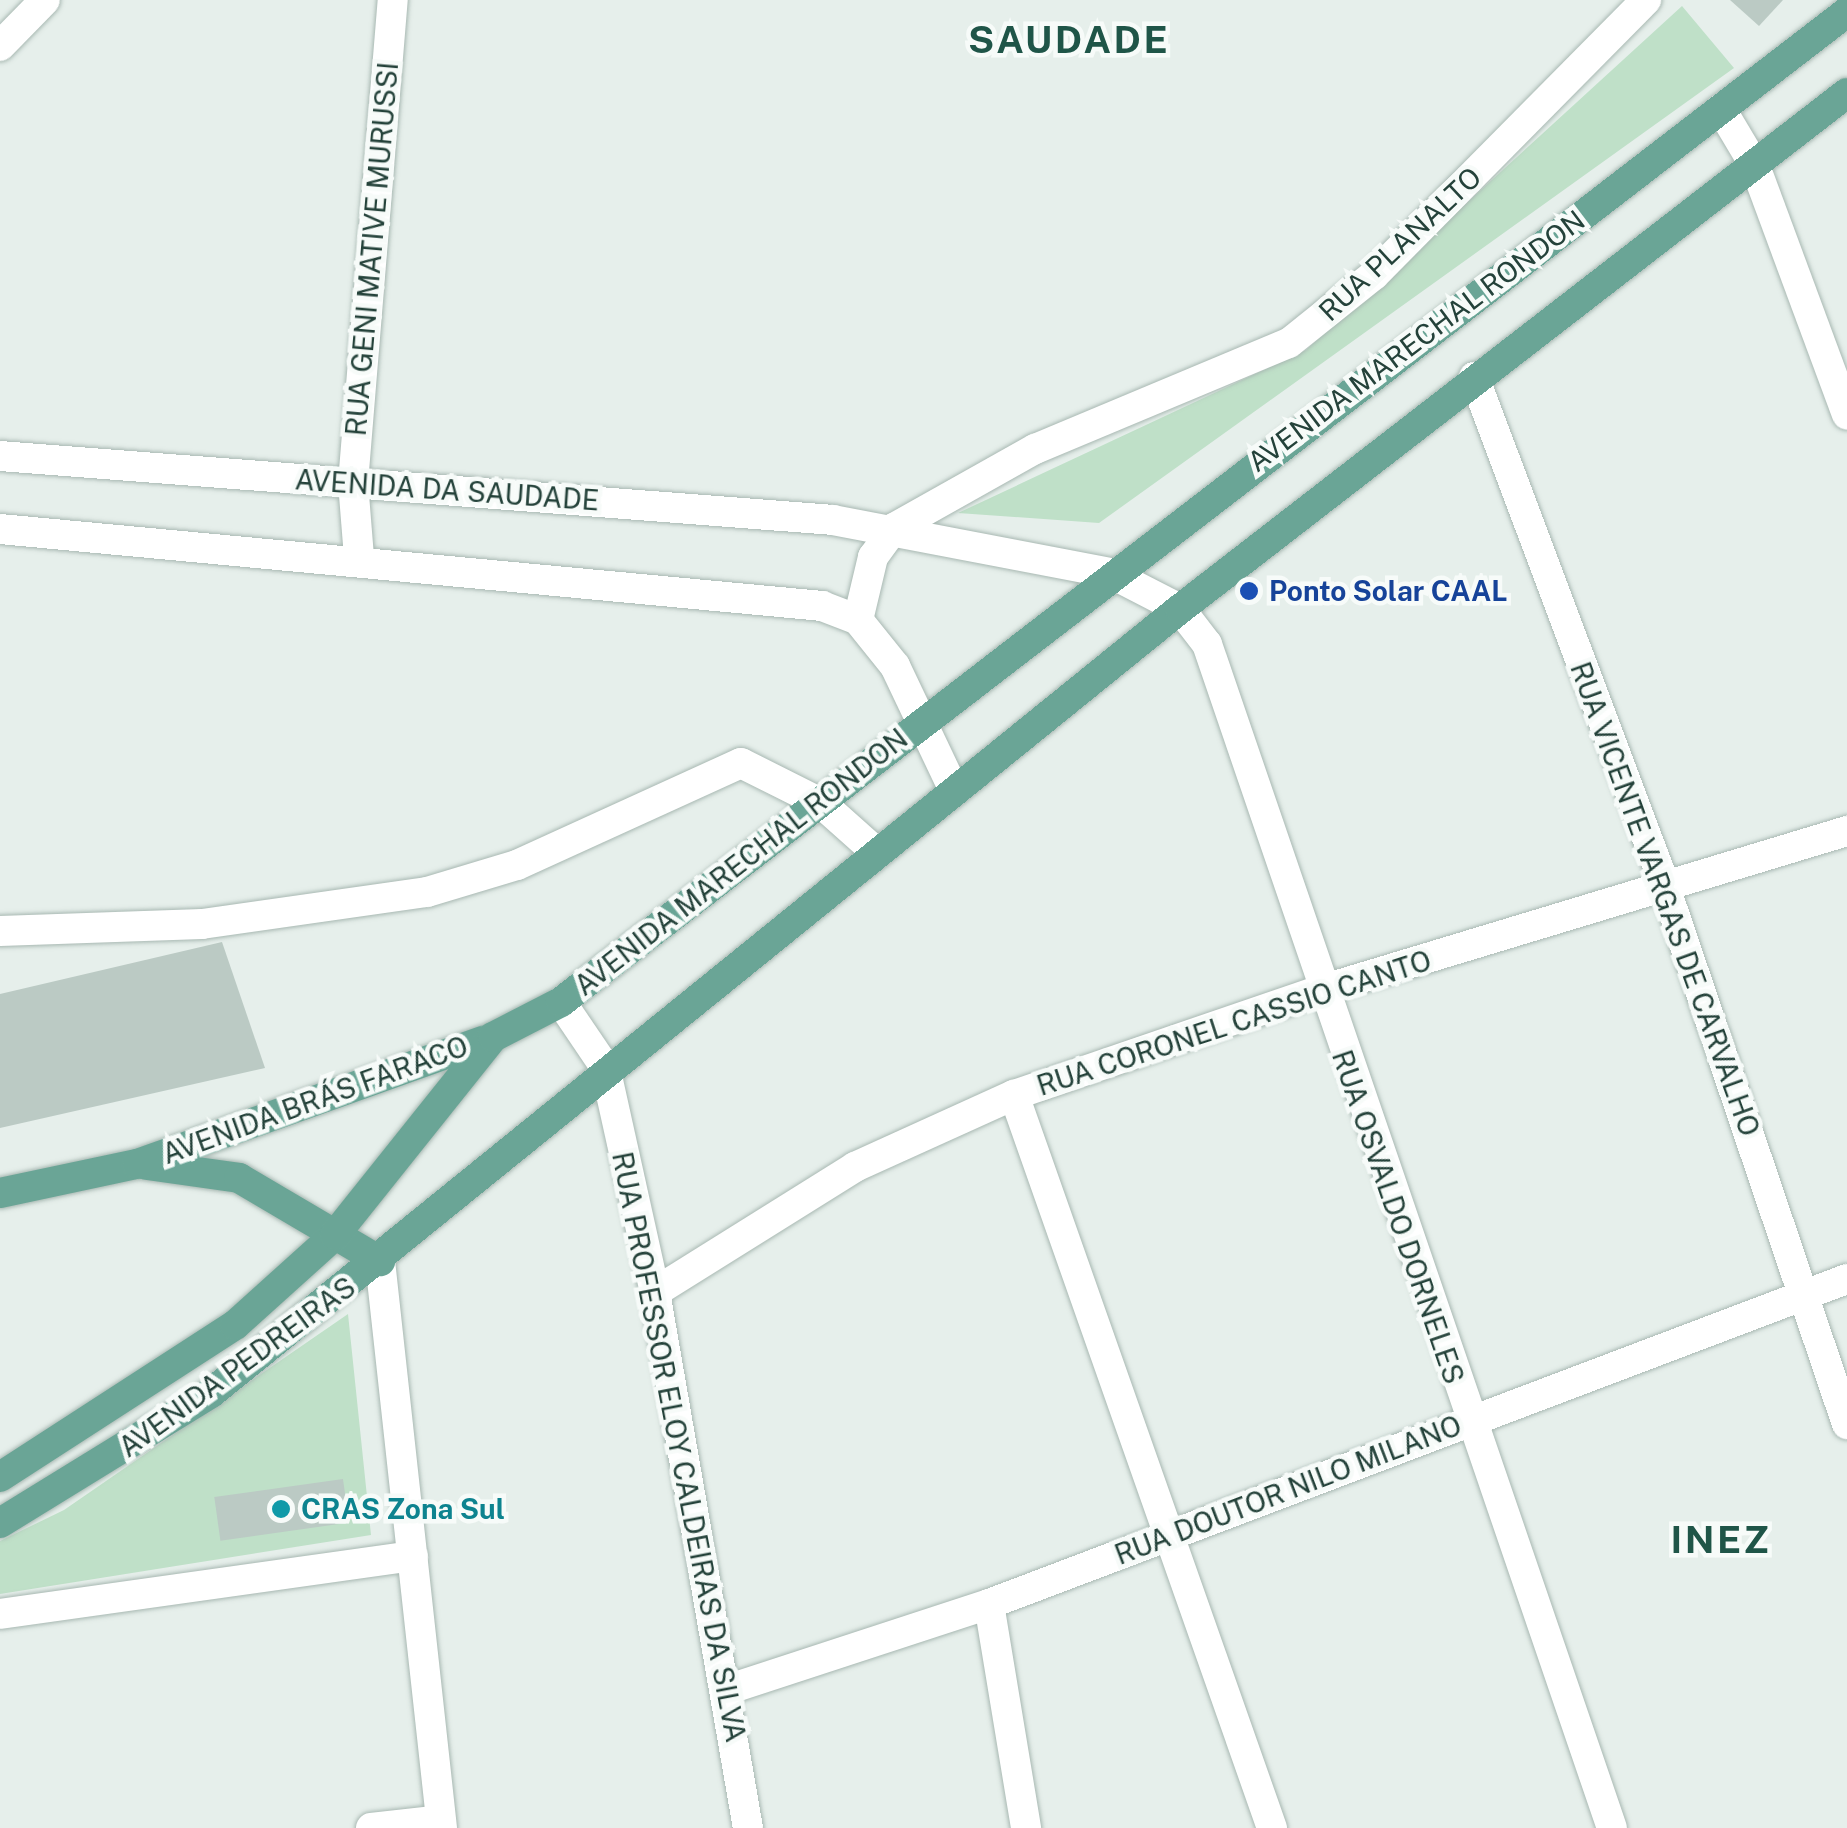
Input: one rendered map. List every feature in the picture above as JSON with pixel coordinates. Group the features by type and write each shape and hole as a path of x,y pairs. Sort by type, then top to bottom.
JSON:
{"main road":[{"name":"AVENIDA MARECHAL RONDON","path":"335,1235 493,1037 561,1002 821,803 1110,572 1847,12"},
{"path":"380,1260 605,1067 1180,609 1474,376 1847,93"},
{"name":"AVENIDA BRÁS FARACO","path":"0,1192 138,1164 493,1037"},
{"name":"AVENIDA BRÁS FARACO","path":"138,1164 239,1178 335,1235"},
{"name":"AVENIDA PEDREIRAS","path":"0,1477 235,1325 335,1235 380,1260 212,1393 0,1523"}],"street":[{"name":"RUA GENI MATIVE MURUSSI","path":"358,557 353,483 393,0"},
{"name":"RUA PLANALTO","path":"894,528 1035,449 1289,343 1374,276 1646,0"},
{"path":"0,46 35,7"},
{"path":"1722,109 1755,166 1847,415"},
{"name":"RUA VICENTE VARGAS DE CARVALHO","path":"1474,376 1668,892 1847,1424"},
{"name":"AVENIDA DA SAUDADE","path":"0,456 894,528"},
{"path":"0,530 358,557 822,606 858,620 873,557 894,528 1110,572 1180,609"},
{"name":"RUA OSVALDO DORNELES","path":"1180,609 1206,644 1318,991 1612,1828"},
{"name":"AVENIDA MARECHAL RONDON","path":"858,620 895,666 954,790"},
{"path":"0,931 202,924 427,892 517,865 741,763 821,803 876,852"},
{"name":"RUA CORONEL CASSIO CANTO","path":"655,1292 855,1167 1014,1095 1318,991 1668,892 1847,831"},
{"name":"AVENIDA MARECHAL RONDON","path":"561,1002 605,1067"},
{"name":"RUA PROFESSOR ELOY CALDEIRAS DA SILVA","path":"605,1067 655,1292 748,1828"},
{"path":"1014,1095 1172,1534 1272,1828"},
{"path":"371,1828 442,1824 380,1260"},
{"name":"RUA DOUTOR NILO MILANO","path":"726,1690 989,1604 1847,1279"},
{"path":"0,1614 412,1556"},
{"path":"989,1604 1026,1828"}],"green space":[{"path":"1682,6 1734,68 1099,523 958,513 1306,350"},
{"path":"348,1314 371,1535 0,1594 0,1541 64,1510"}],"building":[{"path":"1730,0 1783,0 1759,26"},
{"path":"222,942 265,1068 0,1128 0,994"},
{"name":"CRAS Zona Sul","path":"343,1479 349,1523 220,1541 214,1497"}],"place":[{"name":"Ponto Solar CAAL","path":"1249,591"},
{"name":"CRAS Zona Sul","path":"281,1509"}],"district":[{"name":"SAUDADE","path":"1069,40"},
{"name":"INEZ","path":"1721,1540"}]}
